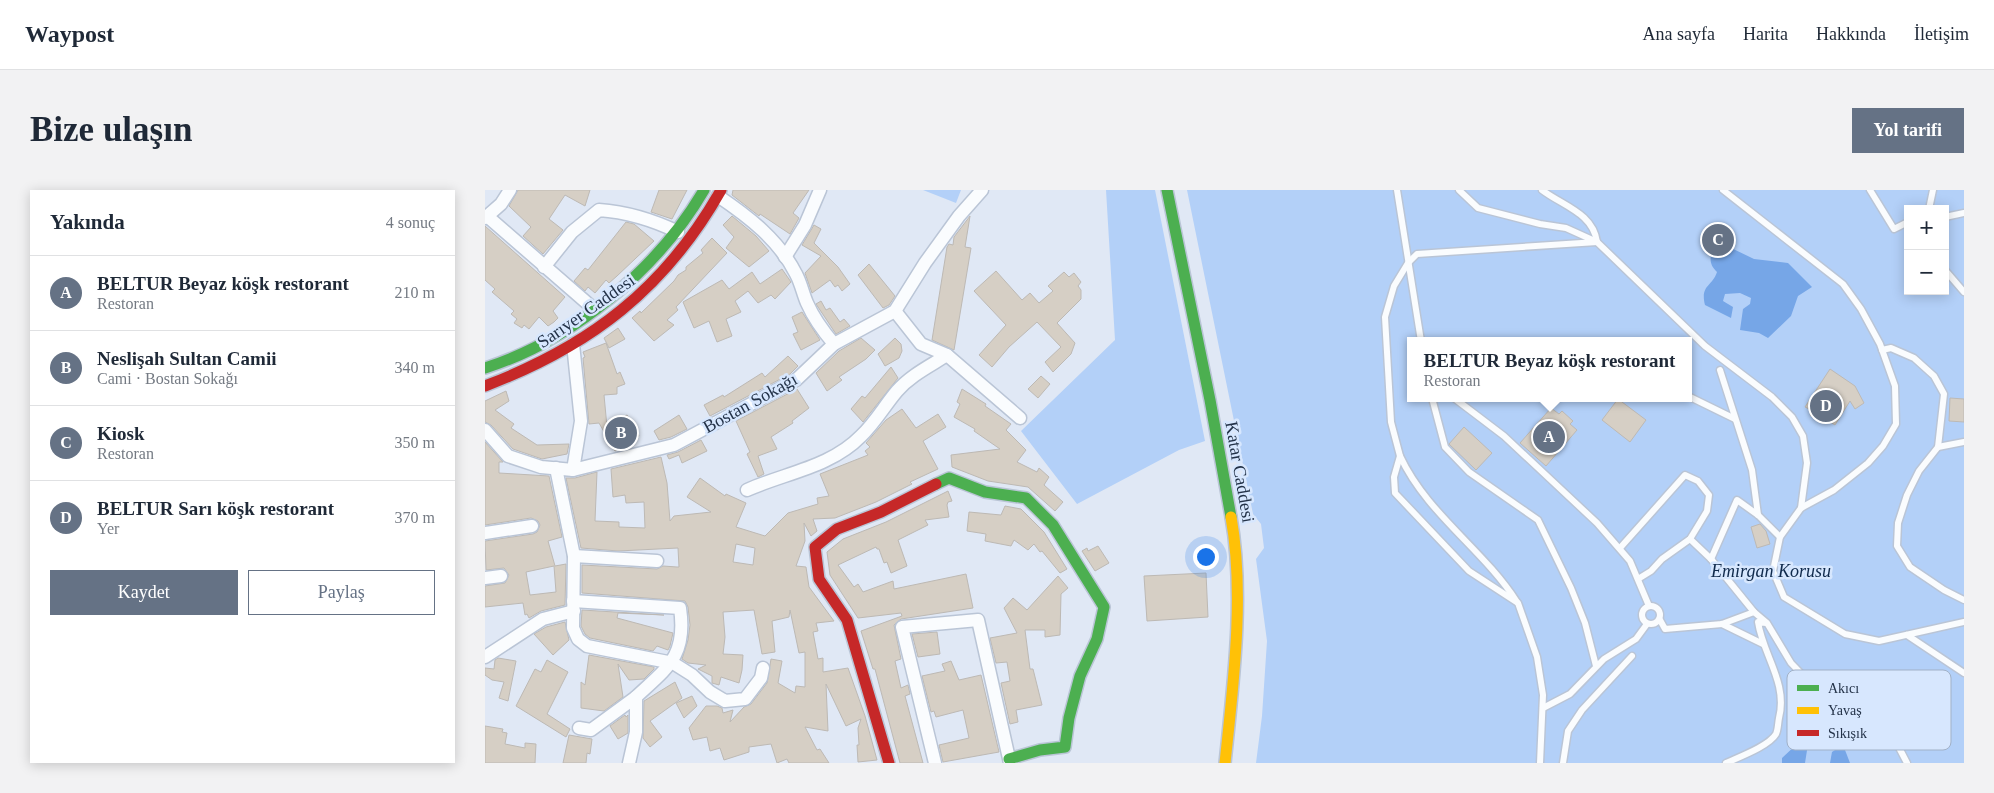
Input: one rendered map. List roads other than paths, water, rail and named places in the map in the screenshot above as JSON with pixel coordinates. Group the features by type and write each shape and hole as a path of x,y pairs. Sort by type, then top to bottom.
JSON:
{"main road":[{"name":"Sarıyer Caddesi","path":"485,368 526,353 564,331 615,295 651,263 678,232 704,190"},
{"name":"Katar Caddesi","path":"1167,190 1211,400 1232,523 1236,567 1235,672 1225,763"},
{"name":"Sarıyer Caddesi","path":"485,386 533,368 616,316 655,283 690,242 720,193"},
{"name":"Katar Caddesi","path":"1205,313 1224,408"},
{"path":"564,331 573,344"},
{"path":"889,763 876,713 855,652 847,620 819,579 815,547 837,528 881,512 949,478 985,492 1026,498 1053,525 1104,607 1097,639 1078,684 1069,718 1065,747 1040,750 1009,761"},
{"name":"Katar Caddesi","path":"1246,534 1248,553"}],"street":[{"path":"510,190 501,204 486,217 594,310"},
{"path":"785,257 805,225 820,190"},
{"name":"Bostan Sokağı","path":"485,430 508,456 541,467 573,470 675,445 796,380 834,344 895,311 925,263 981,190"},
{"path":"720,193 775,242 796,274 820,328 834,344"},
{"path":"544,267 572,232 599,210 615,211 657,222 678,232"},
{"path":"895,311 921,344 947,355 1020,418"},
{"path":"573,344 581,421 573,470"},
{"path":"747,490 771,479 802,471 841,452 861,436 909,379 947,355"},
{"path":"556,468 574,556 573,628 578,640 587,646 673,662 692,675 710,692 725,701 745,699 761,678 763,668"},
{"path":"485,532 532,526"},
{"path":"574,556 657,561"},
{"path":"485,578 501,576"},
{"path":"485,657 543,619 574,606 680,608 683,625 673,662 636,697 591,730 579,728"},
{"path":"935,763 902,626 978,620 1009,761"},
{"path":"629,763 636,732 636,697"}],"lane":[{"path":"1397,190 1420,337"},
{"path":"1459,190 1478,208 1540,224 1566,228 1597,242 1705,346 1772,397 1792,417 1803,436 1807,463 1801,508"},
{"path":"1542,190 1588,220 1596,231 1597,242"},
{"path":"1723,190 1839,280 1861,309 1882,350 1895,386 1896,424 1883,446 1868,462 1834,490 1801,508 1780,537 1773,571 1784,597 1845,634 1879,641 1964,622"},
{"path":"1871,190 1894,230 1904,224"},
{"path":"1930,205 1933,190"},
{"path":"1949,216 1964,213"},
{"path":"1540,763 1543,695 1537,657 1518,603 1502,579 1433,508 1411,478 1400,456 1391,422 1385,317 1394,286 1408,263 1417,254 1597,242"},
{"path":"1949,275 1964,292"},
{"path":"1882,350 1891,348 1914,358 1934,376 1944,394 1937,447 1919,471 1907,495 1898,523 1897,546 1910,567 1944,590 1964,600"},
{"path":"1719,370 1752,470 1758,515"},
{"path":"1692,398 1735,419"},
{"path":"1433,402 1445,447 1469,472 1538,520 1571,588 1585,623 1596,666"},
{"path":"1458,402 1504,436 1546,473 1620,548 1630,561 1649,606"},
{"path":"1937,447 1964,442"},
{"path":"1400,456 1394,477 1395,493 1469,571 1518,603"},
{"path":"1620,548 1685,475 1698,482 1709,496 1707,511 1690,539 1662,559 1651,571 1638,579"},
{"path":"1711,559 1737,500 1758,515 1780,537"},
{"path":"1690,539 1711,559 1754,612 1767,623 1791,663 1798,670"},
{"path":"1660,620 1653,625 1647,624 1643,620 1642,613 1649,606 1655,606 1660,611 1660,620 1665,629 1722,624 1754,612"},
{"path":"1726,763 1762,745 1776,734 1781,710 1781,687 1763,644 1758,622 1767,623"},
{"path":"1543,708 1570,694 1596,666 1636,639 1647,624"},
{"path":"1722,624 1763,644"},
{"path":"1907,635 1964,674"},
{"path":"1563,763 1568,731 1583,710 1632,656"},
{"path":"1900,750 1907,763"}],"place":[{"name":"Kiosk","path":"1718,240"},
{"name":"BELTUR Sarı köşk restorant","path":"1826,406"},
{"name":"Neslişah Sultan Camii","path":"621,433"},
{"name":"BELTUR Beyaz köşk restorant","path":"1549,437"}],"park label":[{"name":"Emirgan Korusu","path":"1771,571"}]}
